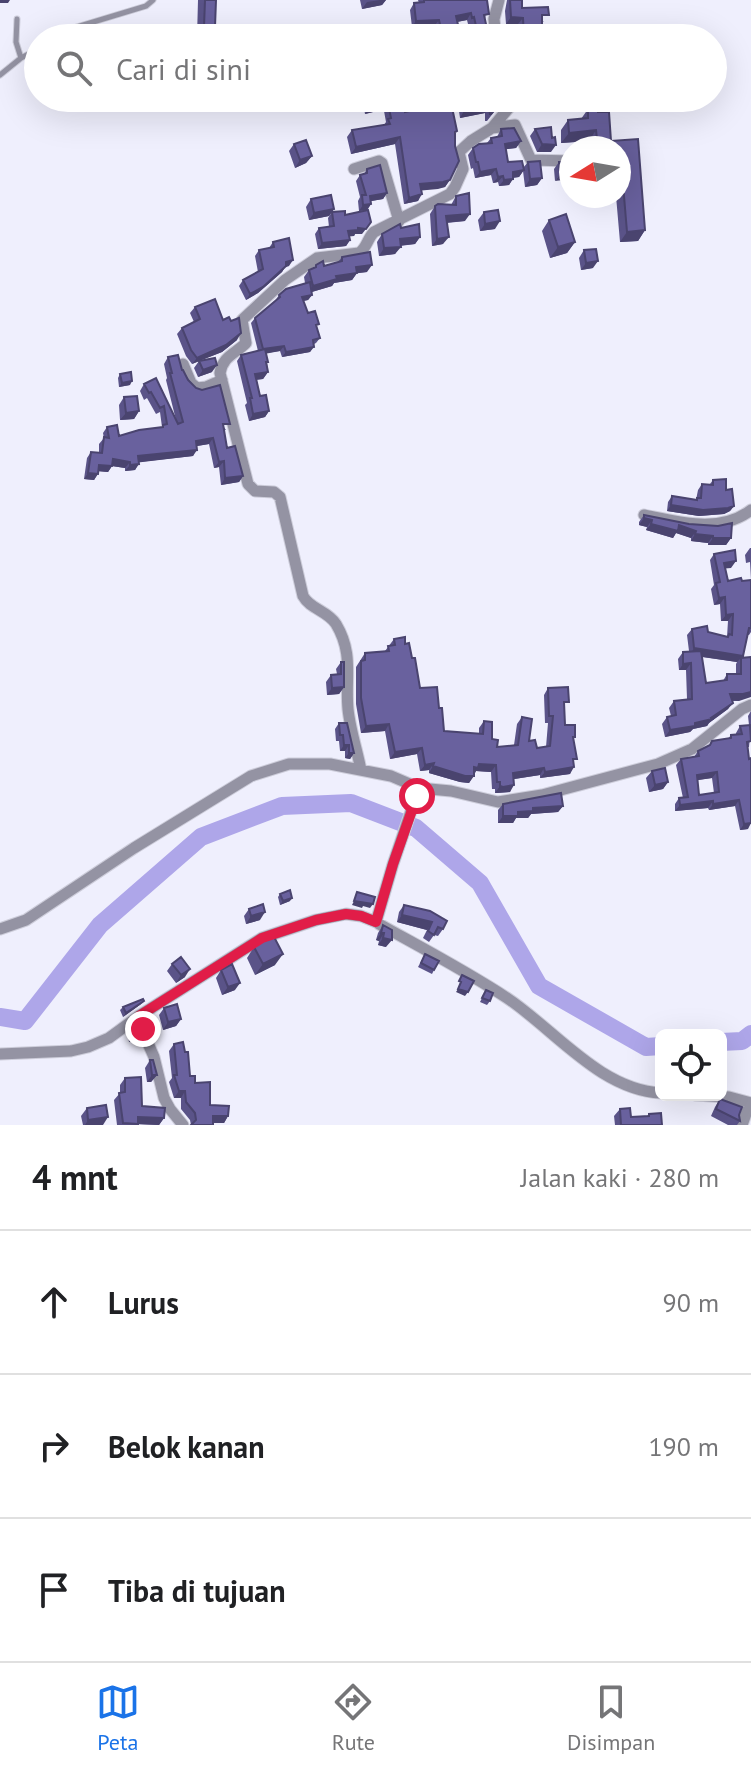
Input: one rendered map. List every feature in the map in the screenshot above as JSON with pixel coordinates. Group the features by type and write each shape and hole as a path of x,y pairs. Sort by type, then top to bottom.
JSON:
{"street":[{"path":"495,24 499,0"},
{"path":"361,770 348,712 350,669 346,647 336,623 329,615 306,602 303,596 280,497 274,492 255,491 248,484 220,373 224,361 246,343 242,320 285,280 317,258 359,253 374,232 450,194 463,169 459,152 492,128 505,112"},
{"path":"492,128 515,125 531,160 559,161"},
{"path":"354,169 379,161 382,163 399,221"},
{"path":"183,364 191,383 197,388 222,380"},
{"path":"644,515 699,525 730,521 751,510"},
{"path":"0,929 26,920 134,848 251,776 289,764 330,764 391,776 418,792 451,791 498,802 542,795 658,764 692,749 751,705"},
{"path":"376,922 418,792"},
{"path":"0,1054 71,1051 88,1047 109,1038 262,938 316,920 346,914 376,922 504,996 593,1065 623,1083 655,1093"},
{"path":"139,1016 164,1098 183,1125"},
{"path":"727,1097 751,1103 742,1125"}],"lane":[{"path":"87,24 146,6 153,0"},
{"path":"17,19 16,42 21,58"},
{"path":"0,75 24,56"}],"building":[{"path":"205,0 216,0 215,24 204,24"},
{"path":"487,0 489,14 484,15 486,24 476,24 471,13 456,16 458,24 440,24 439,20 416,21 414,3"},
{"path":"510,0 522,0 522,8 548,7 549,15 542,15 542,24 523,24 523,18 511,17"},
{"path":"390,112 453,112 459,161 450,180 420,184 422,194 409,198 400,137 356,147 352,130 390,124 388,119 391,118"},
{"path":"588,112 609,112 611,136 597,136 596,130 569,133 568,120 588,118"},
{"path":"551,127 556,145 542,144 535,129"},
{"path":"514,128 521,141 505,144 508,162 522,161 524,170 513,172 513,179 504,180 503,176 498,177 496,169 480,172 473,148 492,143 491,138 502,136 501,129"},
{"path":"638,139 645,230 627,232 625,208 631,208 631,140"},
{"path":"306,140 312,156 300,160 294,144"},
{"path":"540,161 542,178 530,179 528,162"},
{"path":"380,165 387,193 370,196 371,204 363,205 362,195 366,195 360,175"},
{"path":"469,193 470,214 446,216 449,237 437,239 435,206 456,205 456,196"},
{"path":"331,195 334,209 314,213 311,199"},
{"path":"368,210 371,222 366,229 348,231 350,240 322,243 319,228 334,226 332,212 345,211 345,215"},
{"path":"498,210 500,221 485,224 484,212"},
{"path":"566,214 575,242 558,247 549,220"},
{"path":"400,224 401,228 419,224 420,237 400,239 401,247 384,248 382,234"},
{"path":"289,238 293,260 286,262 286,266 263,287 250,294 243,280 263,269 259,250 274,247 273,242"},
{"path":"596,249 598,261 586,263 584,250"},
{"path":"370,252 372,265 356,267 357,273 336,276 337,279 313,286 309,270 316,265 323,261 324,266 342,261 342,257"},
{"path":"310,282 312,295 302,297 308,313 315,311 319,324 316,325 320,338 313,340 314,347 286,352 284,346 263,349 255,318 286,289"},
{"path":"215,299 223,320 239,318 241,333 226,345 197,358 182,328 200,319 195,307"},
{"path":"265,349 268,372 255,374 260,396 266,395 269,411 253,414 241,355"},
{"path":"178,355 182,370 196,388 202,390 220,385 230,424 223,424 227,448 235,446 243,476 225,478 224,461 219,462 213,438 196,441 197,450 138,456 139,464 130,465 130,462 113,459 112,466 99,465 98,474 88,473 91,452 102,453 104,437 109,438 107,427 117,425 119,436 167,424 164,406 160,408 144,384 156,378 178,424 183,422 168,357"},
{"path":"215,358 217,365 203,370 199,361"},
{"path":"131,372 132,381 122,383 120,374"},
{"path":"137,396 139,411 126,413 124,397"},
{"path":"726,479 726,490 732,489 734,506 703,510 671,505 672,496 697,500 701,498 702,484 713,485 713,480"},
{"path":"644,515 689,524 718,526 732,523 731,538 695,534 696,531 679,525 678,531 651,524 652,520 644,518"},
{"path":"735,550 736,561 724,563 728,581 741,578 742,581 751,580 751,628 743,656 694,648 692,629 707,626 708,632 728,637 732,635 733,614 726,615 725,597 719,598 716,583 720,582 714,554"},
{"path":"405,637 405,644 409,643 412,658 415,658 420,688 437,687 444,731 483,734 484,721 492,722 492,739 498,740 497,747 518,745 522,717 532,719 529,741 535,740 537,748 550,746 553,716 549,716 548,688 568,687 569,702 564,702 565,725 575,725 573,737 577,759 573,759 574,767 513,773 514,785 503,787 497,782 496,765 479,764 478,768 474,767 474,776 465,776 433,766 434,763 425,765 422,748 395,752 389,724 366,726 361,698 361,661 365,660 365,653 389,651 388,646 395,645 394,639"},
{"path":"701,651 706,683 727,680 727,674 741,674 741,658 751,657 751,692 730,694 733,703 712,719 695,723 695,726 670,730 667,717 676,715 674,701 692,699 691,663 683,664 683,652"},
{"path":"341,662 344,662 344,687 332,688 331,675 341,674"},
{"path":"339,723 347,723 354,753 349,753 349,745 344,745"},
{"path":"750,725 751,741 747,742 751,758 751,823 744,824 739,800 680,805 679,798 688,797 681,759 699,756 698,751 712,741 742,734 740,726","holes":["717,772 719,792 699,795 697,775"]},
{"path":"665,768 668,782 655,785 652,771"},
{"path":"561,793 563,806 533,808 533,811 518,812 518,816 503,816 503,804"},
{"path":"290,890 292,898 283,901 280,894"},
{"path":"357,892 375,897 373,904 354,901"},
{"path":"263,904 265,912 251,916 249,909"},
{"path":"404,905 430,911 447,921 443,929 438,927 434,935 428,931 432,922 402,915"},
{"path":"383,925 392,930 392,940 383,938"},
{"path":"273,935 283,954 263,964 254,947"},
{"path":"425,954 439,961 434,970 421,963"},
{"path":"181,957 190,969 181,975 172,964"},
{"path":"232,964 240,983 228,987 221,970"},
{"path":"462,975 474,981 468,992 458,989"},
{"path":"486,990 493,993 490,1001 482,998"},
{"path":"144,1001 126,1013 123,1007"},
{"path":"177,1004 181,1019 168,1022 164,1008"},
{"path":"140,1022 143,1033 135,1035 133,1027"},
{"path":"183,1042 185,1052 188,1052 190,1076 195,1076 195,1083 210,1082 210,1105 229,1106 228,1116 213,1116 213,1125 191,1125 196,1120 195,1113 186,1102 185,1091 179,1091 174,1075 177,1075 174,1044"},
{"path":"150,1060 153,1060 157,1075 152,1075"},
{"path":"141,1077 142,1106 165,1108 164,1118 138,1117 138,1124 123,1123 119,1093 125,1092 125,1078"},
{"path":"719,1101 742,1107 740,1121 716,1109"},
{"path":"106,1105 108,1117 88,1120 87,1108"},
{"path":"630,1108 631,1117 661,1113 662,1125 621,1125 620,1109"}],"waterway":[{"path":"0,1017 25,1021 100,925 201,837 282,806 351,803 416,828 480,883 539,986 646,1047 655,1046"},
{"path":"727,1042 742,1041 751,1034"}],"route":[{"path":"143,1029 139,1016 262,938 316,920 346,914 376,922 417,796"}]}
